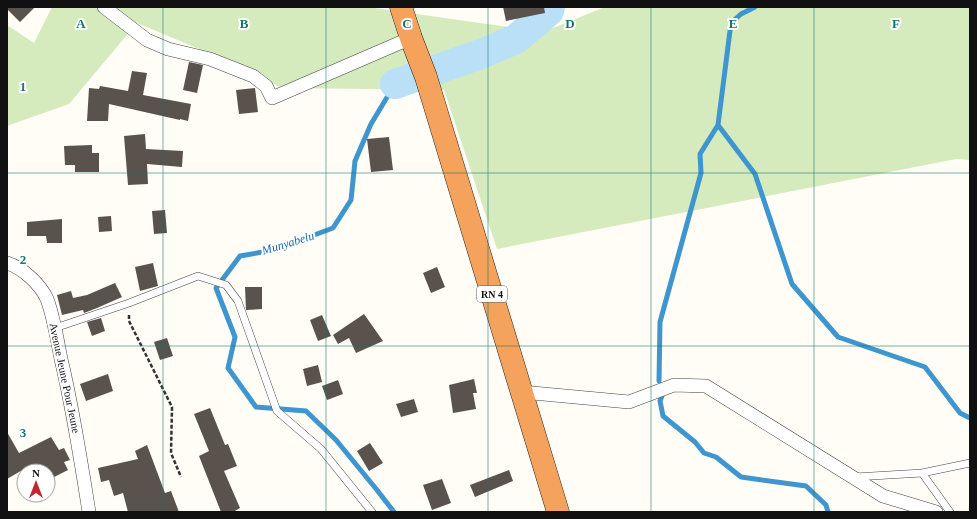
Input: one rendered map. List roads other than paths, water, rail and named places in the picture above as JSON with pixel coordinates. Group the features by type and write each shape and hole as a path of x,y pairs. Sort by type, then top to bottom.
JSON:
{"highway":[{"name":"RN 4","path":"401,7 426,77 558,512"}],"street":[{"path":"104,7 147,40 168,49 210,59 253,76 266,86 272,98 414,46"},
{"name":"Avenue Jeune Pour Jeune","path":"7,263 29,276 37,284 47,299 73,410 89,512"},
{"path":"522,392 629,402 674,385 706,386 883,496 936,512"}],"lane":[{"path":"55,328 129,303 198,276 226,285 238,301 277,412 321,449 372,512"},
{"path":"853,478 922,473 970,463"},
{"path":"922,473 950,512"}],"waterway":[{"name":"Munyabelu","path":"395,84 481,54 516,39 549,11 550,7"},
{"path":"659,381 660,322 701,173 700,154 718,125 731,23 741,14 755,7"},
{"name":"Munyabelu","path":"394,512 336,440 306,411 256,407 228,368 235,337 216,288 240,256 274,250 333,228 351,200 355,161 371,124 395,84"},
{"path":"718,125 755,174 792,284 838,337 925,367 960,413 970,418"},
{"path":"663,393 660,401 663,416 695,442 704,453 716,457 741,477 806,486 826,505 828,512"}]}
